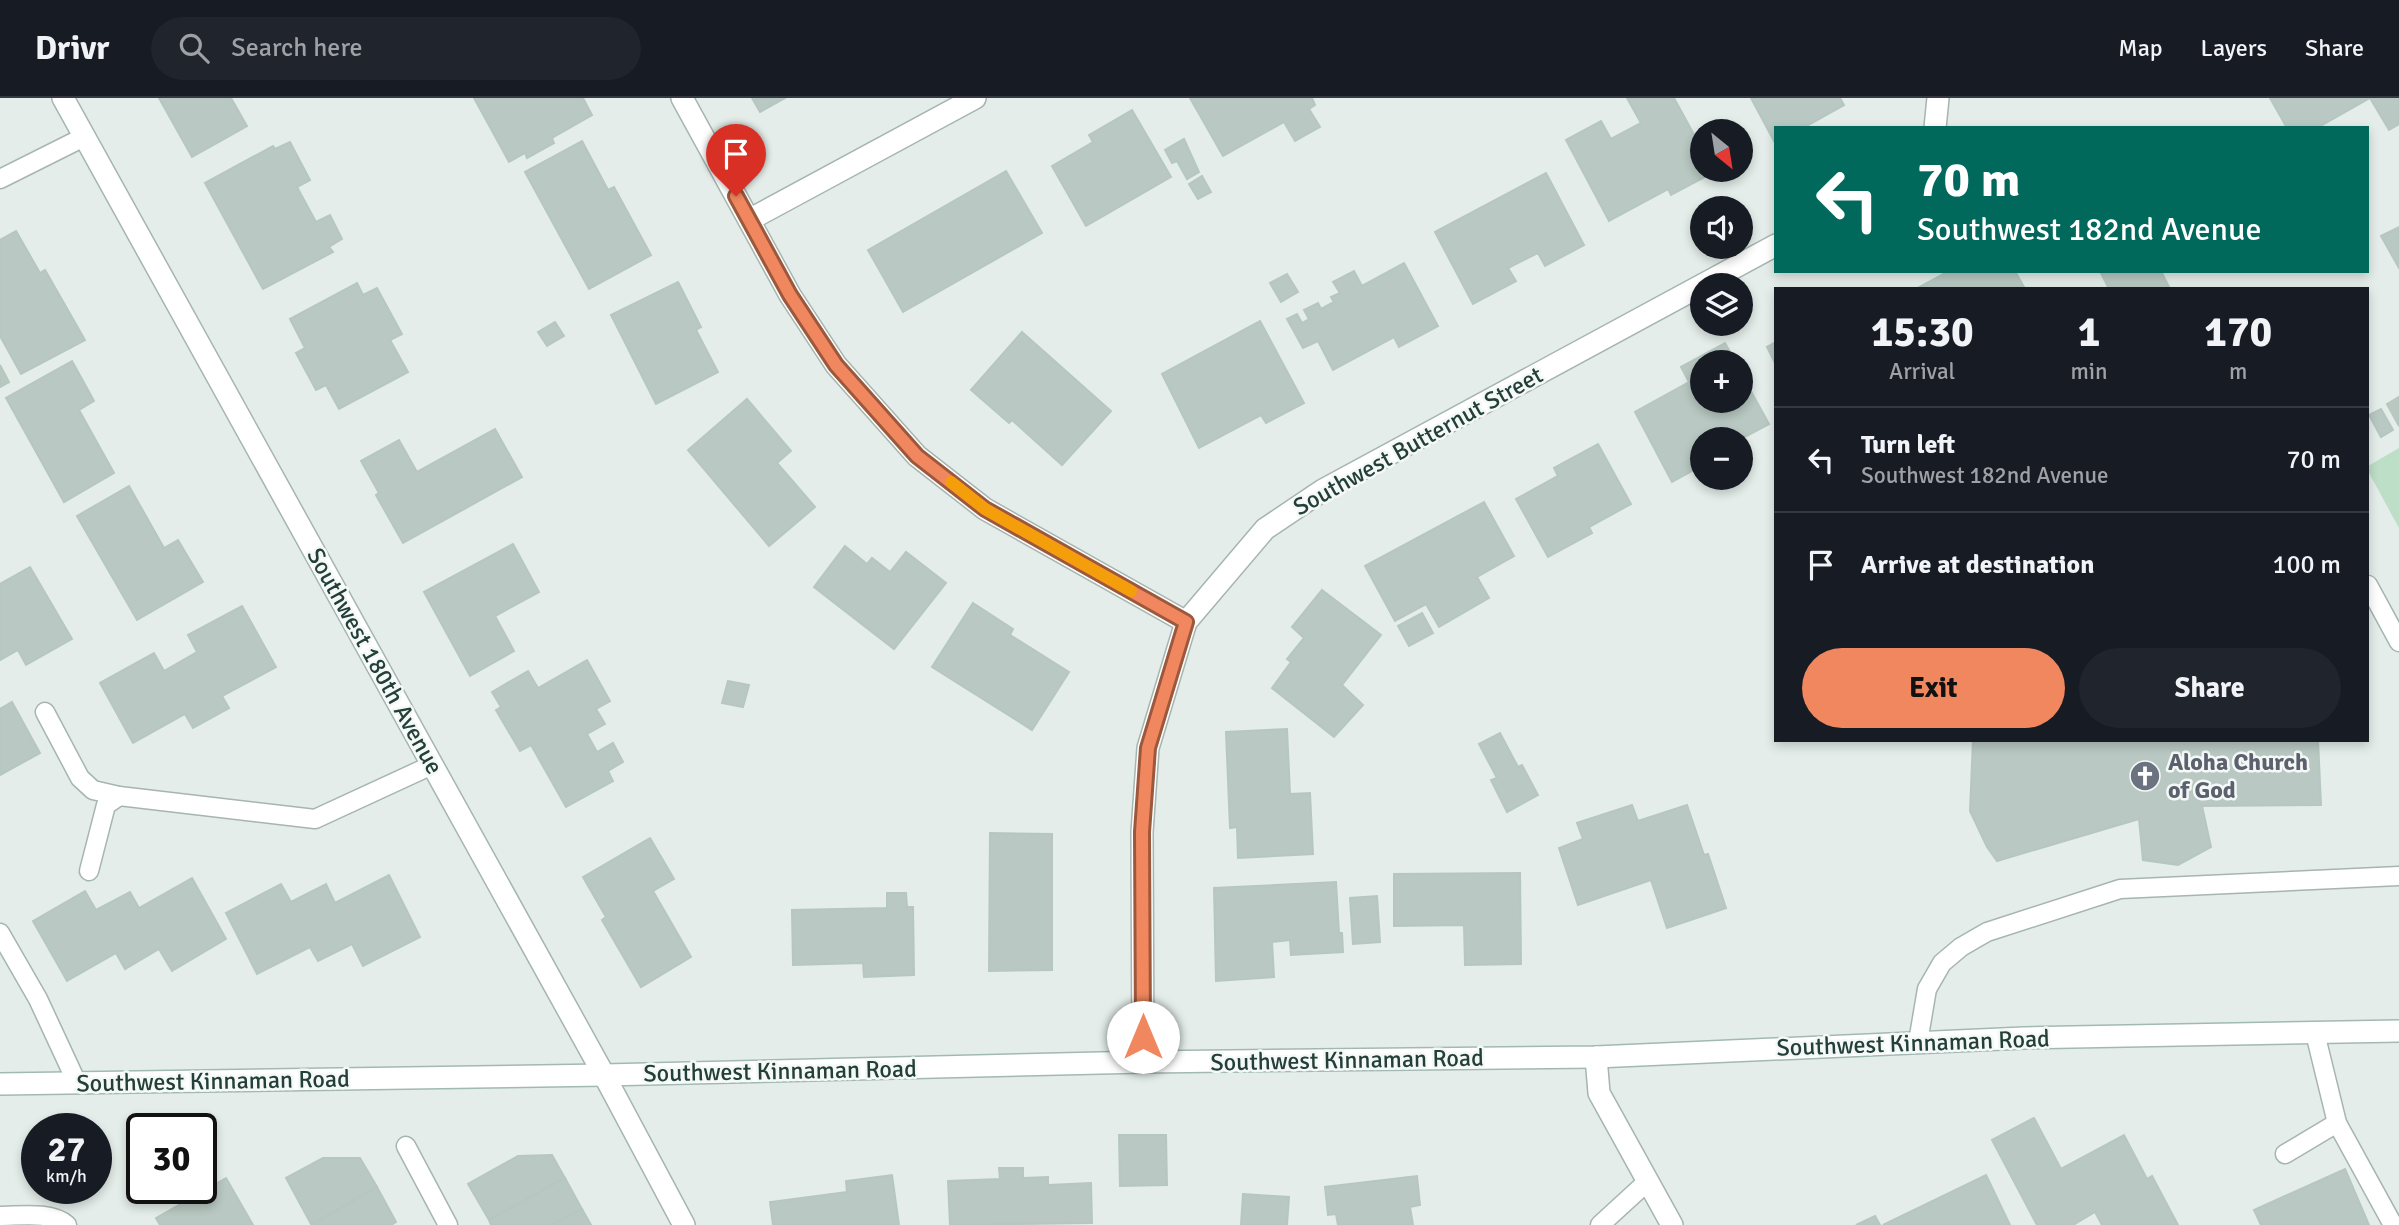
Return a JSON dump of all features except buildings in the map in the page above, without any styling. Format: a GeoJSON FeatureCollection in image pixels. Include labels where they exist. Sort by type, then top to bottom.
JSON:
{"type":"FeatureCollection","features":[{"type":"Feature","properties":{"kind":"street","name":"Southwest 180th Avenue"},"geometry":{"type":"LineString","coordinates":[[63,98],[604,1075],[684,1225]]}},
{"type":"Feature","properties":{"kind":"street"},"geometry":{"type":"LineString","coordinates":[[682,98],[790,295],[836,365],[917,456],[985,509],[1186,622]]}},
{"type":"Feature","properties":{"kind":"street"},"geometry":{"type":"LineString","coordinates":[[749,220],[975,98]]}},
{"type":"Feature","properties":{"kind":"street"},"geometry":{"type":"LineString","coordinates":[[1935,126],[1938,98]]}},
{"type":"Feature","properties":{"kind":"street","name":"Southwest Butternut Street"},"geometry":{"type":"LineString","coordinates":[[1143,1062],[1142,832],[1148,748],[1186,622],[1265,529],[1323,490],[1774,246]]}},
{"type":"Feature","properties":{"kind":"street","name":"Southwest Kinnaman Road"},"geometry":{"type":"LineString","coordinates":[[0,1084],[604,1075],[1143,1062],[1596,1057],[2024,1038],[2399,1031]]}},
{"type":"Feature","properties":{"kind":"street"},"geometry":{"type":"LineString","coordinates":[[1596,1057],[1599,1093],[1672,1225]]}},
{"type":"Feature","properties":{"kind":"lane"},"geometry":{"type":"LineString","coordinates":[[0,179],[84,137]]}},
{"type":"Feature","properties":{"kind":"lane"},"geometry":{"type":"LineString","coordinates":[[2369,586],[2399,642]]}},
{"type":"Feature","properties":{"kind":"lane"},"geometry":{"type":"LineString","coordinates":[[45,712],[80,778],[93,790],[119,796],[315,819],[432,765]]}},
{"type":"Feature","properties":{"kind":"lane"},"geometry":{"type":"LineString","coordinates":[[89,871],[106,806],[119,796]]}},
{"type":"Feature","properties":{"kind":"lane"},"geometry":{"type":"LineString","coordinates":[[1918,1042],[1927,989],[1942,963],[1961,947],[1987,932],[2120,889],[2399,876]]}},
{"type":"Feature","properties":{"kind":"lane"},"geometry":{"type":"LineString","coordinates":[[0,933],[38,999],[77,1083]]}},
{"type":"Feature","properties":{"kind":"lane"},"geometry":{"type":"LineString","coordinates":[[2315,1033],[2337,1123],[2393,1225]]}},
{"type":"Feature","properties":{"kind":"lane"},"geometry":{"type":"LineString","coordinates":[[2285,1154],[2337,1123]]}},
{"type":"Feature","properties":{"kind":"lane"},"geometry":{"type":"LineString","coordinates":[[406,1146],[448,1225]]}},
{"type":"Feature","properties":{"kind":"lane"},"geometry":{"type":"LineString","coordinates":[[1600,1225],[1648,1181]]}},
{"type":"Feature","properties":{"kind":"lane"},"geometry":{"type":"LineString","coordinates":[[0,1216],[47,1217],[60,1219],[67,1225]]}},
{"type":"Feature","properties":{"kind":"green space"},"geometry":{"type":"Polygon","coordinates":[[[2399,448],[2399,528],[2369,473],[2369,465],[2399,448]]]}},
{"type":"Feature","properties":{"kind":"slow traffic"},"geometry":{"type":"LineString","coordinates":[[951,482],[985,509],[1131,591]]}},
{"type":"Feature","properties":{"kind":"place","name":"Aloha Church of God"},"geometry":{"type":"Point","coordinates":[2145,776]}},
{"type":"Feature","properties":{"kind":"route"},"geometry":{"type":"LineString","coordinates":[[736,196],[790,295],[836,365],[917,456],[985,509],[1186,622],[1148,748],[1142,832],[1143,1037]]}}]}
